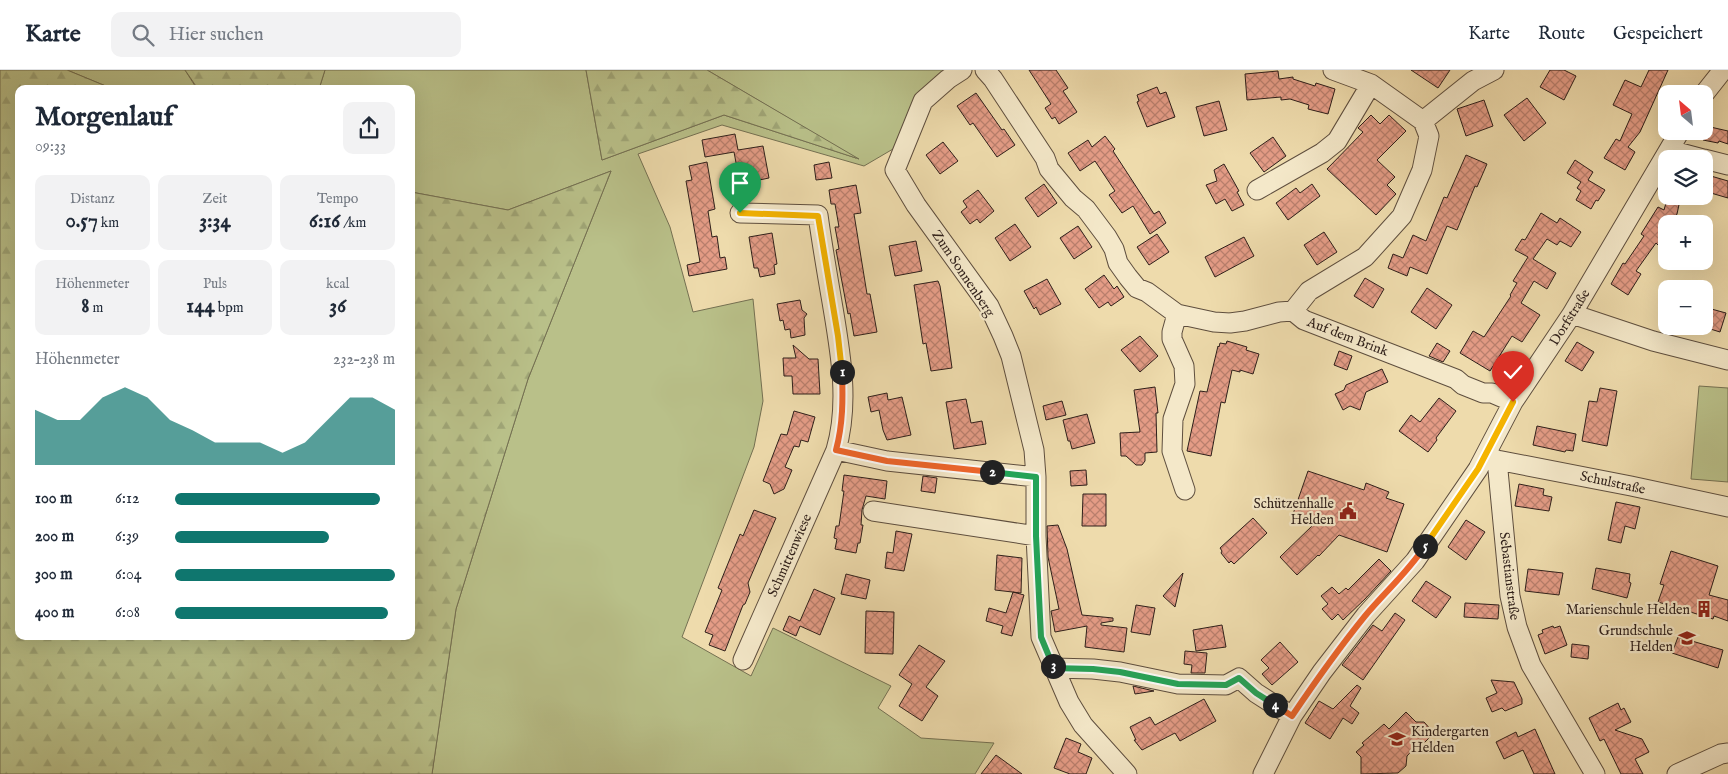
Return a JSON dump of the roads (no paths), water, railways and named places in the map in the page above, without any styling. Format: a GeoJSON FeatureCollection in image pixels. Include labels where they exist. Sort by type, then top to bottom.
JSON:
{"type":"FeatureCollection","features":[{"type":"Feature","properties":{"kind":"street","name":"Zum Sonnenberg"},"geometry":{"type":"LineString","coordinates":[[962,70],[948,79],[923,101],[895,170],[916,205],[990,306],[1003,336],[1013,365],[1034,450],[1041,637],[1053,668],[1082,725],[1127,774]]}},
{"type":"Feature","properties":{"kind":"street","name":"Auf dem Brink"},"geometry":{"type":"LineString","coordinates":[[985,70],[993,79],[1045,158],[1049,169],[1073,198],[1086,209],[1107,236],[1118,262],[1128,277],[1137,288],[1147,292],[1177,314],[1207,321],[1230,323],[1279,312],[1293,311],[1304,320],[1456,379],[1463,385],[1483,393],[1492,393],[1513,402]]}},
{"type":"Feature","properties":{"kind":"street"},"geometry":{"type":"LineString","coordinates":[[1293,311],[1309,291],[1365,257],[1402,216],[1422,170],[1429,136],[1423,121],[1371,84],[1333,70]]}},
{"type":"Feature","properties":{"kind":"street"},"geometry":{"type":"LineString","coordinates":[[1423,121],[1473,81],[1494,70]]}},
{"type":"Feature","properties":{"kind":"street"},"geometry":{"type":"LineString","coordinates":[[1711,85],[1723,70]]}},
{"type":"Feature","properties":{"kind":"street"},"geometry":{"type":"LineString","coordinates":[[1256,190],[1322,154],[1337,141],[1371,84]]}},
{"type":"Feature","properties":{"kind":"street","name":"Dorfstraße"},"geometry":{"type":"LineString","coordinates":[[1669,150],[1675,140]]}},
{"type":"Feature","properties":{"kind":"street"},"geometry":{"type":"LineString","coordinates":[[1713,161],[1728,165]]}},
{"type":"Feature","properties":{"kind":"street","name":"Dorfstraße"},"geometry":{"type":"LineString","coordinates":[[1263,774],[1292,716],[1322,672],[1366,615],[1415,561],[1492,458],[1513,402],[1572,314],[1658,169]]}},
{"type":"Feature","properties":{"kind":"street","name":"Schmittenwiese"},"geometry":{"type":"LineString","coordinates":[[740,213],[818,216],[838,336],[843,405],[841,431],[836,450],[743,660]]}},
{"type":"Feature","properties":{"kind":"street"},"geometry":{"type":"LineString","coordinates":[[1177,314],[1172,339],[1184,366],[1185,384],[1173,419],[1172,451],[1185,490]]}},
{"type":"Feature","properties":{"kind":"street"},"geometry":{"type":"LineString","coordinates":[[1572,314],[1653,341],[1728,360]]}},
{"type":"Feature","properties":{"kind":"street"},"geometry":{"type":"LineString","coordinates":[[836,450],[887,461],[1036,477]]}},
{"type":"Feature","properties":{"kind":"street","name":"Schulstraße"},"geometry":{"type":"LineString","coordinates":[[1492,458],[1728,507]]}},
{"type":"Feature","properties":{"kind":"street","name":"Sebastianstraße"},"geometry":{"type":"LineString","coordinates":[[1492,458],[1510,596],[1517,627],[1531,664],[1595,774]]}},
{"type":"Feature","properties":{"kind":"street"},"geometry":{"type":"LineString","coordinates":[[873,511],[1036,536]]}},
{"type":"Feature","properties":{"kind":"street"},"geometry":{"type":"LineString","coordinates":[[1053,668],[1111,671],[1145,676],[1178,684],[1226,685],[1239,678],[1256,693],[1292,716]]}},
{"type":"Feature","properties":{"kind":"street"},"geometry":{"type":"LineString","coordinates":[[1676,774],[1728,753]]}},
{"type":"Feature","properties":{"kind":"place","name":"Schützenhalle Helden"},"geometry":{"type":"Point","coordinates":[1348,511]}},
{"type":"Feature","properties":{"kind":"place","name":"Marienschule Helden"},"geometry":{"type":"Point","coordinates":[1704,609]}},
{"type":"Feature","properties":{"kind":"place","name":"Grundschule Helden"},"geometry":{"type":"Point","coordinates":[1687,638]}},
{"type":"Feature","properties":{"kind":"place","name":"Kindergarten Helden"},"geometry":{"type":"Point","coordinates":[1397,739]}}]}
